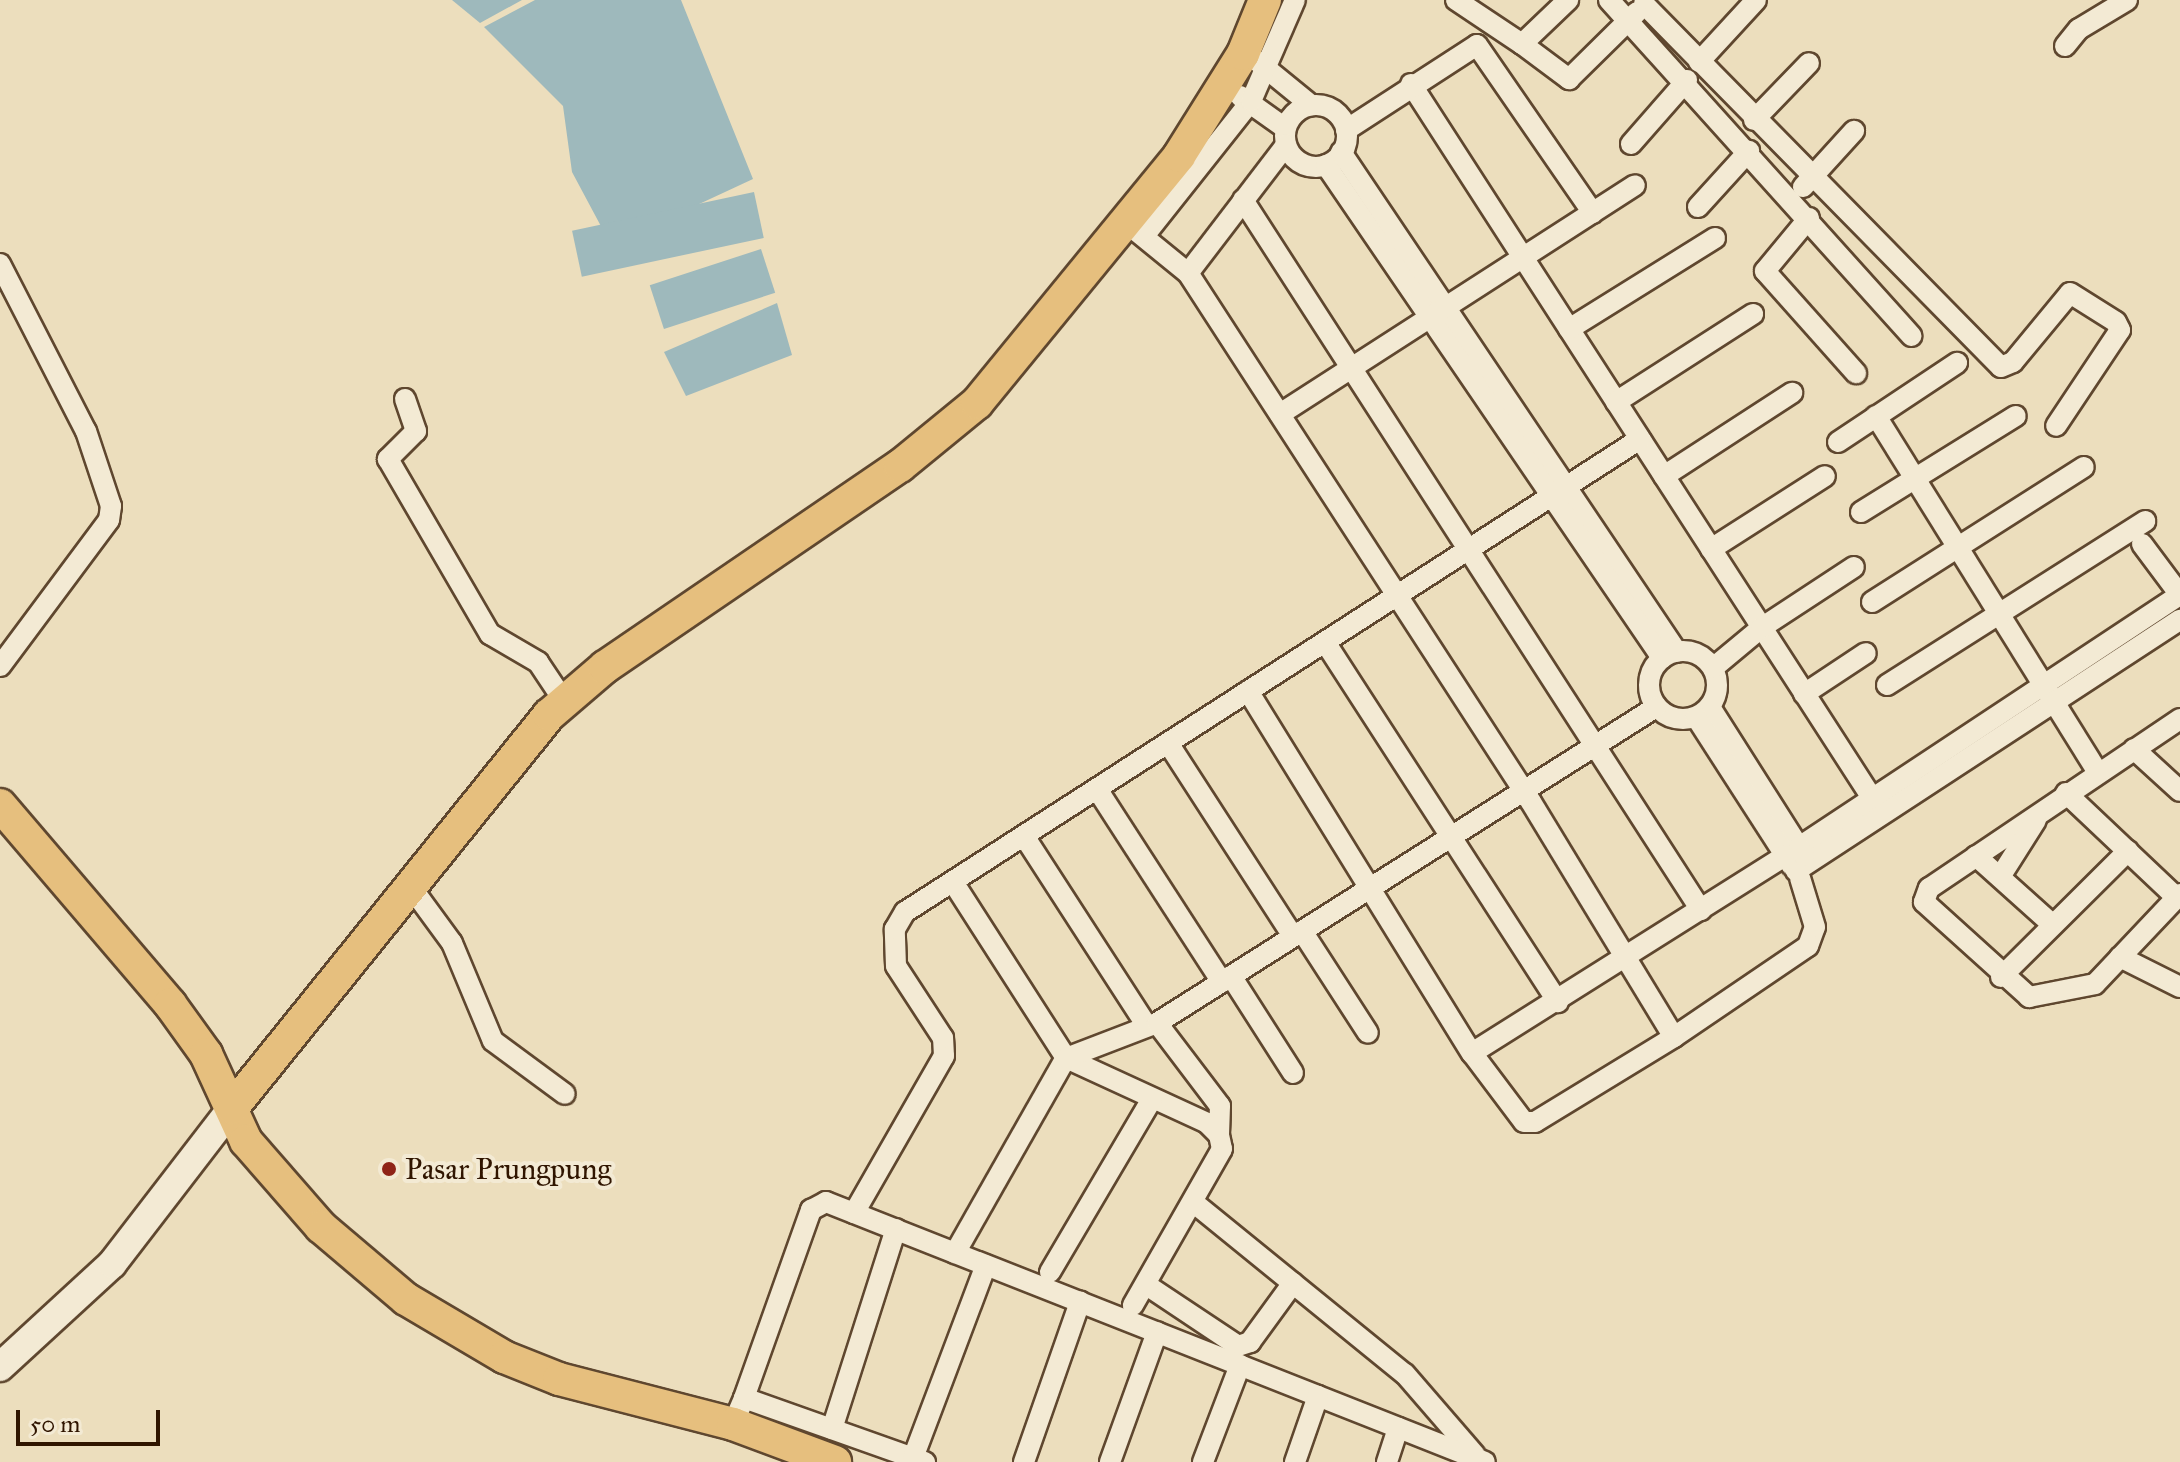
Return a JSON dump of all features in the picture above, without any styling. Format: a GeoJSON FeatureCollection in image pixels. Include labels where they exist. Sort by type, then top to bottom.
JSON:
{"type":"FeatureCollection","features":[{"type":"Feature","properties":{"kind":"main road"},"geometry":{"type":"LineString","coordinates":[[0,1367],[88,1291],[411,887],[500,768],[564,701],[952,427],[1134,230],[1179,156],[1237,94],[1256,61],[1265,0]]}},
{"type":"Feature","properties":{"kind":"main road"},"geometry":{"type":"LineString","coordinates":[[0,805],[170,1004],[206,1054],[246,1141],[321,1227],[418,1307],[504,1357],[559,1379],[739,1411],[778,1451],[835,1462]]}},
{"type":"Feature","properties":{"kind":"street"},"geometry":{"type":"LineString","coordinates":[[1295,0],[1256,61],[1311,105],[1334,110],[1346,130]]}},
{"type":"Feature","properties":{"kind":"street"},"geometry":{"type":"LineString","coordinates":[[1456,0],[1569,79],[1646,2],[1811,179],[2001,367],[2013,362],[2070,293],[2116,322],[2120,330],[2056,426]]}},
{"type":"Feature","properties":{"kind":"street"},"geometry":{"type":"LineString","coordinates":[[1522,44],[1568,0]]}},
{"type":"Feature","properties":{"kind":"street"},"geometry":{"type":"LineString","coordinates":[[1609,0],[1687,80],[1912,336]]}},
{"type":"Feature","properties":{"kind":"street"},"geometry":{"type":"LineString","coordinates":[[1699,62],[1756,0]]}},
{"type":"Feature","properties":{"kind":"street"},"geometry":{"type":"LineString","coordinates":[[2065,46],[2079,29],[2127,0]]}},
{"type":"Feature","properties":{"kind":"street"},"geometry":{"type":"LineString","coordinates":[[1334,158],[1346,130],[1411,84],[1477,45],[1593,213]]}},
{"type":"Feature","properties":{"kind":"street"},"geometry":{"type":"LineString","coordinates":[[1754,120],[1809,63]]}},
{"type":"Feature","properties":{"kind":"street"},"geometry":{"type":"LineString","coordinates":[[1631,144],[1687,80]]}},
{"type":"Feature","properties":{"kind":"street"},"geometry":{"type":"LineString","coordinates":[[1411,84],[1872,798]]}},
{"type":"Feature","properties":{"kind":"street"},"geometry":{"type":"LineString","coordinates":[[1237,94],[1286,137],[1302,163],[1334,158]]}},
{"type":"Feature","properties":{"kind":"street"},"geometry":{"type":"LineString","coordinates":[[1188,273],[1286,137],[1294,113],[1311,105]]}},
{"type":"Feature","properties":{"kind":"street"},"geometry":{"type":"LineString","coordinates":[[1792,198],[1854,131]]}},
{"type":"Feature","properties":{"kind":"street"},"geometry":{"type":"LineString","coordinates":[[1698,207],[1749,151]]}},
{"type":"Feature","properties":{"kind":"street"},"geometry":{"type":"LineString","coordinates":[[1334,158],[1441,310],[1669,655]]}},
{"type":"Feature","properties":{"kind":"street"},"geometry":{"type":"LineString","coordinates":[[1280,414],[1635,185]]}},
{"type":"Feature","properties":{"kind":"street"},"geometry":{"type":"LineString","coordinates":[[1243,200],[1701,910]]}},
{"type":"Feature","properties":{"kind":"street"},"geometry":{"type":"LineString","coordinates":[[1809,218],[1765,271],[1856,373]]}},
{"type":"Feature","properties":{"kind":"street"},"geometry":{"type":"LineString","coordinates":[[1134,230],[1188,273],[1522,788],[1674,1037]]}},
{"type":"Feature","properties":{"kind":"street"},"geometry":{"type":"LineString","coordinates":[[1569,329],[1715,238]]}},
{"type":"Feature","properties":{"kind":"street"},"geometry":{"type":"LineString","coordinates":[[0,264],[86,431],[111,506],[109,520],[0,666]]}},
{"type":"Feature","properties":{"kind":"street"},"geometry":{"type":"LineString","coordinates":[[1616,402],[1753,314]]}},
{"type":"Feature","properties":{"kind":"street"},"geometry":{"type":"LineString","coordinates":[[1838,442],[1957,363]]}},
{"type":"Feature","properties":{"kind":"street"},"geometry":{"type":"LineString","coordinates":[[1664,476],[1792,393]]}},
{"type":"Feature","properties":{"kind":"street"},"geometry":{"type":"LineString","coordinates":[[405,399],[416,431],[388,459],[490,634],[538,662],[564,701]]}},
{"type":"Feature","properties":{"kind":"street"},"geometry":{"type":"LineString","coordinates":[[1876,416],[2098,772]]}},
{"type":"Feature","properties":{"kind":"street"},"geometry":{"type":"LineString","coordinates":[[1861,512],[2016,416]]}},
{"type":"Feature","properties":{"kind":"street"},"geometry":{"type":"LineString","coordinates":[[854,1213],[944,1056],[943,1038],[900,977],[895,929],[905,912],[1640,439]]}},
{"type":"Feature","properties":{"kind":"street"},"geometry":{"type":"LineString","coordinates":[[1872,602],[2084,467]]}},
{"type":"Feature","properties":{"kind":"street"},"geometry":{"type":"LineString","coordinates":[[1711,549],[1825,476]]}},
{"type":"Feature","properties":{"kind":"street"},"geometry":{"type":"LineString","coordinates":[[1887,685],[2145,521]]}},
{"type":"Feature","properties":{"kind":"street"},"geometry":{"type":"LineString","coordinates":[[1472,1053],[1701,910],[1797,863],[2049,693],[2180,595],[2142,544]]}},
{"type":"Feature","properties":{"kind":"street"},"geometry":{"type":"LineString","coordinates":[[1713,668],[1761,628],[1854,567]]}},
{"type":"Feature","properties":{"kind":"street"},"geometry":{"type":"LineString","coordinates":[[1797,863],[1872,798],[2180,620]]}},
{"type":"Feature","properties":{"kind":"street"},"geometry":{"type":"LineString","coordinates":[[1325,642],[1558,1002]]}},
{"type":"Feature","properties":{"kind":"street"},"geometry":{"type":"LineString","coordinates":[[1804,694],[1866,653]]}},
{"type":"Feature","properties":{"kind":"street"},"geometry":{"type":"LineString","coordinates":[[1669,655],[1704,657],[1713,668],[1717,681],[1703,712],[1682,720],[1656,707],[1649,681],[1669,655]]}},
{"type":"Feature","properties":{"kind":"street"},"geometry":{"type":"LineString","coordinates":[[1248,691],[1373,885],[1472,1053],[1516,1117],[1535,1122],[1674,1037],[1808,946],[1815,927],[1797,863],[1703,712]]}},
{"type":"Feature","properties":{"kind":"street"},"geometry":{"type":"LineString","coordinates":[[955,1253],[1066,1058],[1152,1025],[1593,743],[1656,707]]}},
{"type":"Feature","properties":{"kind":"street"},"geometry":{"type":"LineString","coordinates":[[2066,793],[2178,896],[2084,990],[2029,997],[2001,977],[1924,902],[1929,888],[2066,793],[2180,719]]}},
{"type":"Feature","properties":{"kind":"street"},"geometry":{"type":"LineString","coordinates":[[1168,743],[1368,1033]]}},
{"type":"Feature","properties":{"kind":"street"},"geometry":{"type":"LineString","coordinates":[[2134,749],[2180,791]]}},
{"type":"Feature","properties":{"kind":"street"},"geometry":{"type":"LineString","coordinates":[[1097,789],[1293,1073]]}},
{"type":"Feature","properties":{"kind":"street"},"geometry":{"type":"LineString","coordinates":[[2000,877],[2042,810]]}},
{"type":"Feature","properties":{"kind":"street"},"geometry":{"type":"LineString","coordinates":[[1024,836],[1152,1025],[1215,1097],[1222,1149],[1148,1286],[1133,1305]]}},
{"type":"Feature","properties":{"kind":"street"},"geometry":{"type":"LineString","coordinates":[[2001,977],[2128,851]]}},
{"type":"Feature","properties":{"kind":"street"},"geometry":{"type":"LineString","coordinates":[[1976,856],[2053,925]]}},
{"type":"Feature","properties":{"kind":"street"},"geometry":{"type":"LineString","coordinates":[[953,882],[1066,1058],[1219,1135]]}},
{"type":"Feature","properties":{"kind":"street"},"geometry":{"type":"LineString","coordinates":[[411,887],[452,943],[493,1041],[565,1094]]}},
{"type":"Feature","properties":{"kind":"street"},"geometry":{"type":"LineString","coordinates":[[2120,957],[2180,987]]}},
{"type":"Feature","properties":{"kind":"street"},"geometry":{"type":"LineString","coordinates":[[1050,1272],[1152,1099]]}},
{"type":"Feature","properties":{"kind":"street"},"geometry":{"type":"LineString","coordinates":[[986,1265],[919,1460],[832,1429],[739,1411],[811,1210],[826,1202],[1157,1332],[1481,1461]]}},
{"type":"Feature","properties":{"kind":"street"},"geometry":{"type":"LineString","coordinates":[[1193,1202],[1405,1374],[1481,1461]]}},
{"type":"Feature","properties":{"kind":"street"},"geometry":{"type":"LineString","coordinates":[[832,1429],[896,1229]]}},
{"type":"Feature","properties":{"kind":"street"},"geometry":{"type":"LineString","coordinates":[[1148,1286],[1238,1346],[1250,1342],[1293,1283]]}},
{"type":"Feature","properties":{"kind":"street"},"geometry":{"type":"LineString","coordinates":[[1024,1462],[1080,1302]]}},
{"type":"Feature","properties":{"kind":"street"},"geometry":{"type":"LineString","coordinates":[[1110,1462],[1157,1332]]}},
{"type":"Feature","properties":{"kind":"street"},"geometry":{"type":"LineString","coordinates":[[1203,1462],[1240,1365]]}},
{"type":"Feature","properties":{"kind":"street"},"geometry":{"type":"LineString","coordinates":[[1295,1462],[1318,1396]]}},
{"type":"Feature","properties":{"kind":"street"},"geometry":{"type":"LineString","coordinates":[[1387,1462],[1398,1428]]}},
{"type":"Feature","properties":{"kind":"water"},"geometry":{"type":"Polygon","coordinates":[[[452,0],[522,0],[480,23],[452,0]]]}},
{"type":"Feature","properties":{"kind":"water"},"geometry":{"type":"Polygon","coordinates":[[[535,0],[681,0],[753,179],[611,245],[572,172],[563,106],[484,27],[535,0]]]}},
{"type":"Feature","properties":{"kind":"water"},"geometry":{"type":"Polygon","coordinates":[[[754,192],[764,238],[582,277],[572,231],[754,192]]]}},
{"type":"Feature","properties":{"kind":"water"},"geometry":{"type":"Polygon","coordinates":[[[761,249],[775,293],[664,329],[650,285],[761,249]]]}},
{"type":"Feature","properties":{"kind":"water"},"geometry":{"type":"Polygon","coordinates":[[[777,303],[792,355],[686,396],[664,352],[777,303]]]}},
{"type":"Feature","properties":{"kind":"place","name":"Pasar Prungpung"},"geometry":{"type":"Point","coordinates":[389,1169]}}]}
